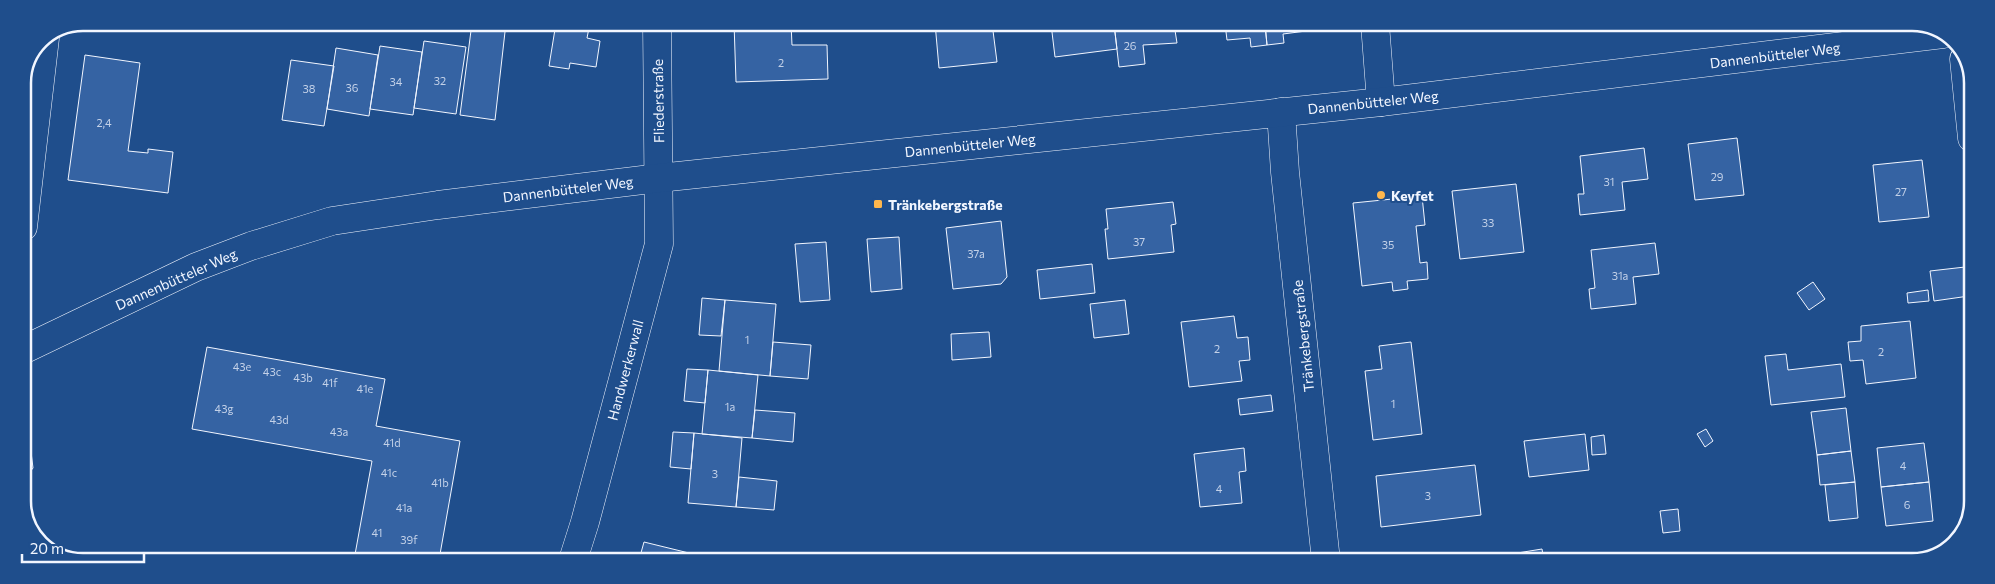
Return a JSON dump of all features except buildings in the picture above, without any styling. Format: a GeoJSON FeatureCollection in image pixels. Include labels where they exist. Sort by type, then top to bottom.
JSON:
{"type":"FeatureCollection","features":[{"type":"Feature","properties":{"kind":"street","name":"Fliederstraße"},"geometry":{"type":"LineString","coordinates":[[657,31],[659,178]]}},
{"type":"Feature","properties":{"kind":"street"},"geometry":{"type":"LineString","coordinates":[[1376,31],[1381,102]]}},
{"type":"Feature","properties":{"kind":"street","name":"Dannenbütteler Weg"},"geometry":{"type":"LineString","coordinates":[[31,346],[196,267],[251,246],[332,221],[438,205],[659,178],[1381,102],[1932,35]]}},
{"type":"Feature","properties":{"kind":"street"},"geometry":{"type":"LineString","coordinates":[[31,153],[43,51]]}},
{"type":"Feature","properties":{"kind":"street","name":"Tränkebergstraße"},"geometry":{"type":"LineString","coordinates":[[1281,112],[1285,172],[1325,553]]}},
{"type":"Feature","properties":{"kind":"street","name":"Handwerkerwall"},"geometry":{"type":"LineString","coordinates":[[575,553],[659,244],[659,178]]}},
{"type":"Feature","properties":{"kind":"place","name":"Keyfet"},"geometry":{"type":"Point","coordinates":[1381,195]}},
{"type":"Feature","properties":{"kind":"place","name":"Tränkebergstraße"},"geometry":{"type":"Point","coordinates":[878,204]}}]}
